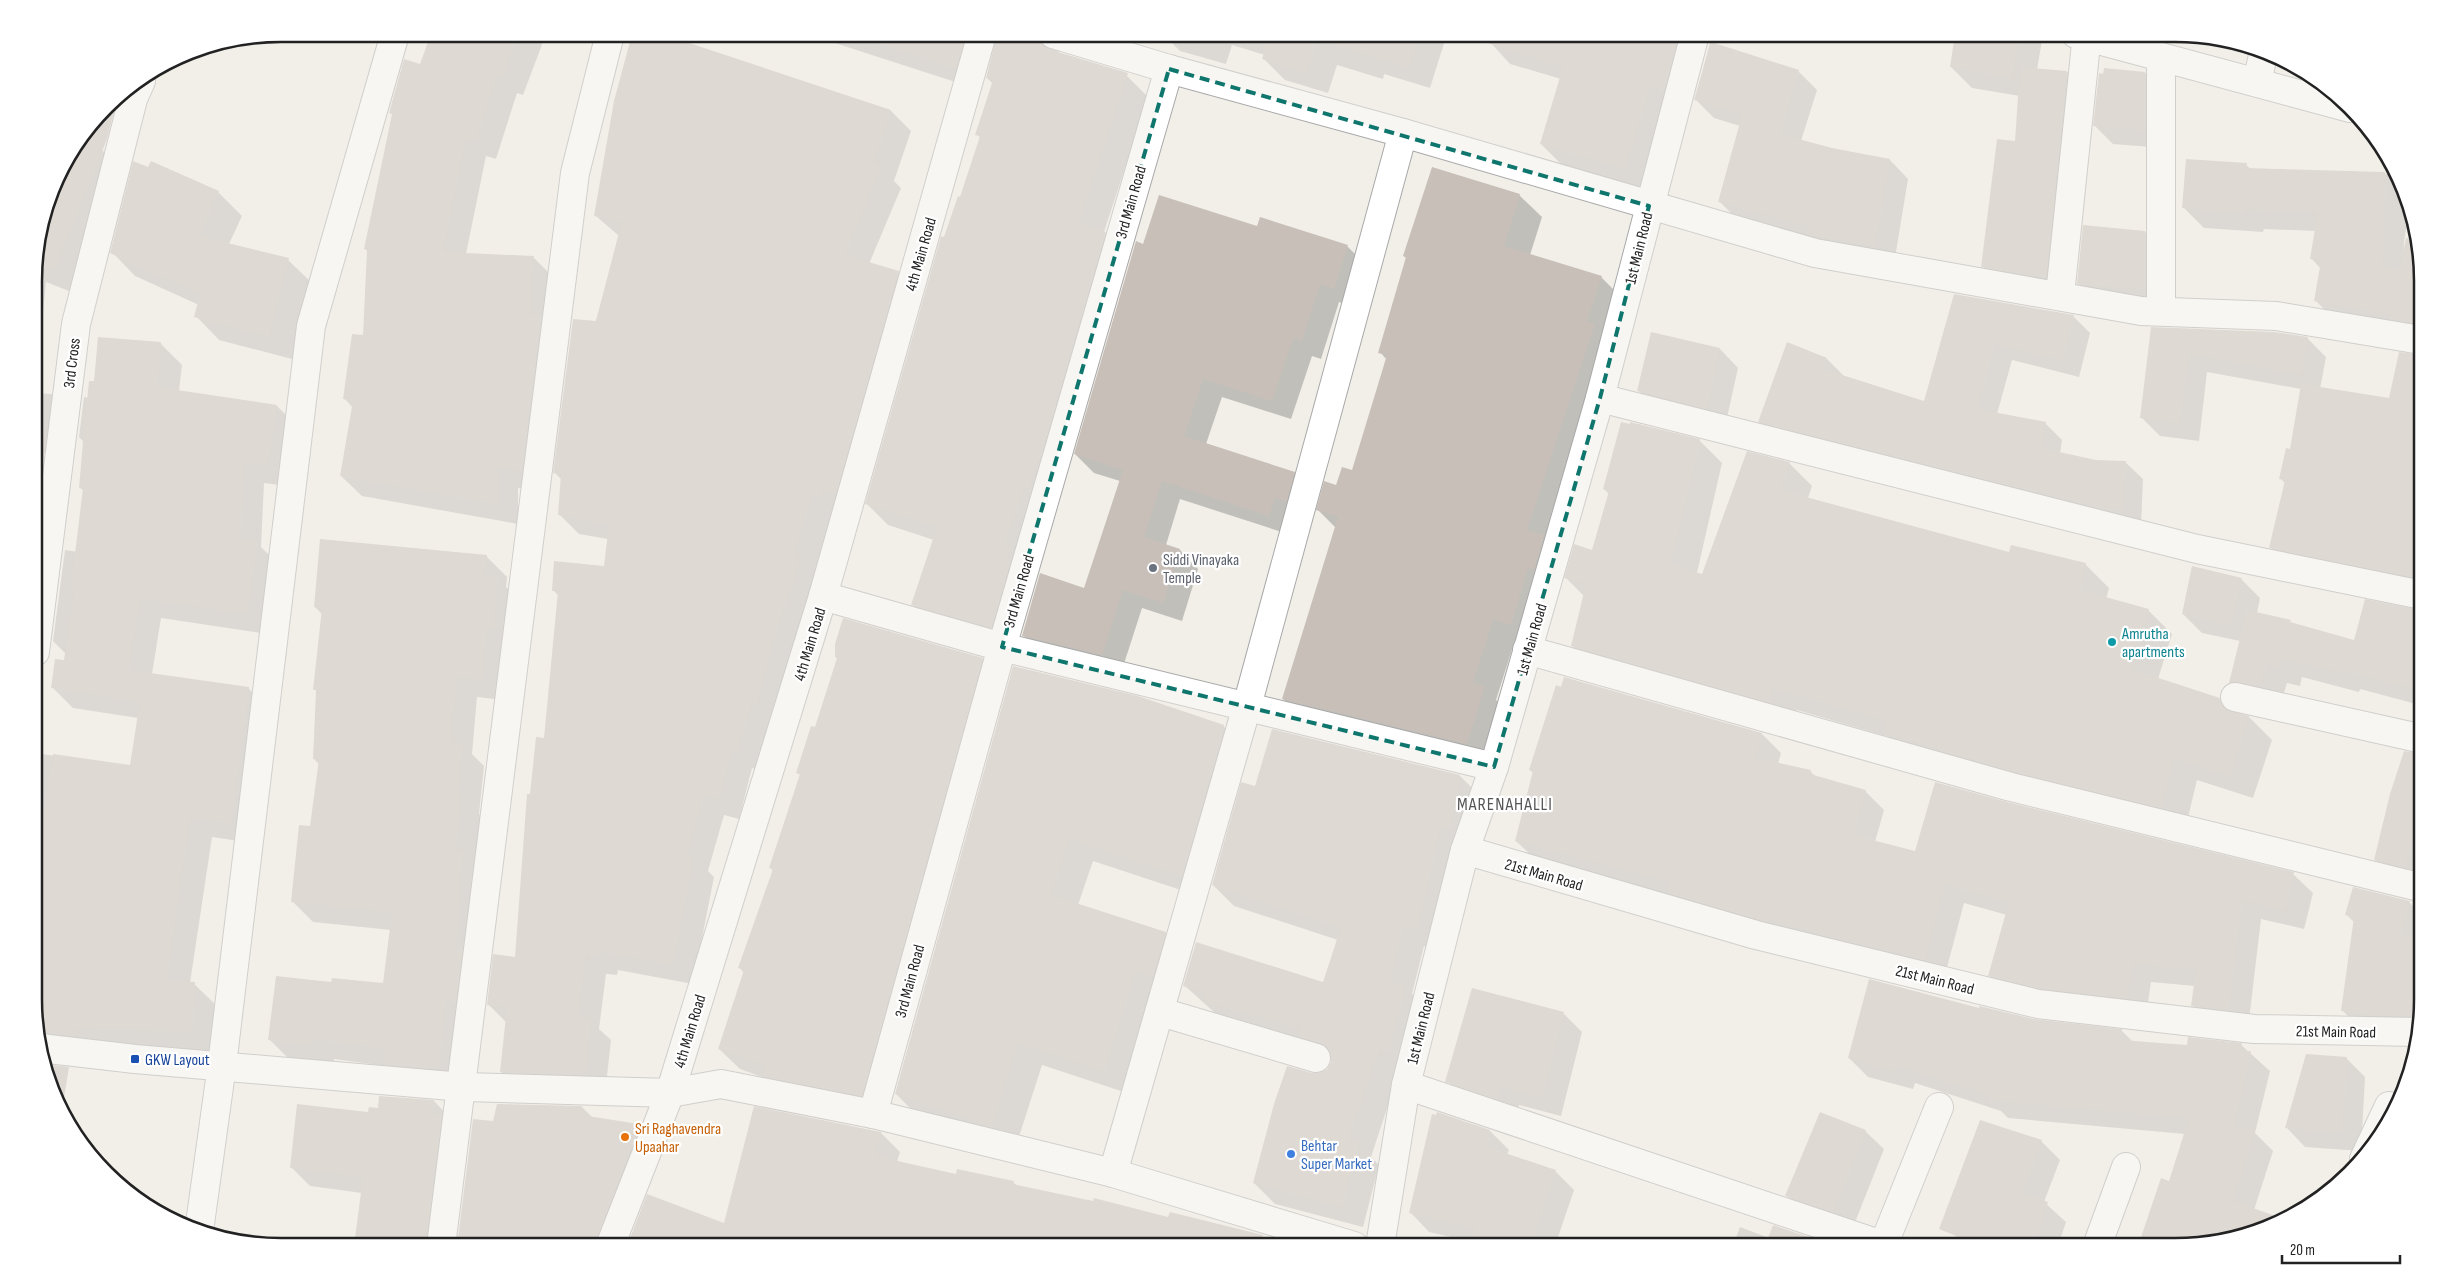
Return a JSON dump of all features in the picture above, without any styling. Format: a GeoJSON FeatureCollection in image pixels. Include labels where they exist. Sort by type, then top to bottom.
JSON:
{"type":"FeatureCollection","features":[{"type":"Feature","properties":{"kind":"street"},"geometry":{"type":"LineString","coordinates":[[200,1223],[222,1065],[312,326],[393,42]]}},
{"type":"Feature","properties":{"kind":"street"},"geometry":{"type":"LineString","coordinates":[[442,1238],[463,1087],[575,172],[608,42]]}},
{"type":"Feature","properties":{"kind":"street","name":"4th Main Road"},"geometry":{"type":"LineString","coordinates":[[613,1238],[670,1093],[823,596],[980,42]]}},
{"type":"Feature","properties":{"kind":"street"},"geometry":{"type":"LineString","coordinates":[[1080,42],[1169,69],[1403,133],[1815,253],[2060,295],[2141,311],[2276,316],[2414,339]]}},
{"type":"Feature","properties":{"kind":"street","name":"1st Main Road"},"geometry":{"type":"LineString","coordinates":[[1381,1238],[1406,1084],[1465,850],[1494,767],[1600,398],[1693,42]]}},
{"type":"Feature","properties":{"kind":"street"},"geometry":{"type":"LineString","coordinates":[[2060,295],[2083,42]]}},
{"type":"Feature","properties":{"kind":"street"},"geometry":{"type":"LineString","coordinates":[[2108,42],[2335,104]]}},
{"type":"Feature","properties":{"kind":"street"},"geometry":{"type":"LineString","coordinates":[[2161,57],[2161,311]]}},
{"type":"Feature","properties":{"kind":"street"},"geometry":{"type":"LineString","coordinates":[[2257,82],[2262,59]]}},
{"type":"Feature","properties":{"kind":"street","name":"3rd Main Road"},"geometry":{"type":"LineString","coordinates":[[873,1114],[1002,647],[1169,69]]}},
{"type":"Feature","properties":{"kind":"street","name":"3rd Cross"},"geometry":{"type":"LineString","coordinates":[[42,596],[76,324],[136,92]]}},
{"type":"Feature","properties":{"kind":"street"},"geometry":{"type":"LineString","coordinates":[[1113,1173],[1161,1012],[1403,133]]}},
{"type":"Feature","properties":{"kind":"street"},"geometry":{"type":"LineString","coordinates":[[1600,398],[2197,549],[2414,593]]}},
{"type":"Feature","properties":{"kind":"street"},"geometry":{"type":"LineString","coordinates":[[823,596],[1002,647],[1494,767]]}},
{"type":"Feature","properties":{"kind":"street"},"geometry":{"type":"LineString","coordinates":[[1527,650],[2011,787],[2414,886]]}},
{"type":"Feature","properties":{"kind":"street"},"geometry":{"type":"LineString","coordinates":[[2235,697],[2414,737]]}},
{"type":"Feature","properties":{"kind":"street","name":"21st Main Road"},"geometry":{"type":"LineString","coordinates":[[1465,850],[1756,936],[2038,1004],[2254,1029],[2412,1032]]}},
{"type":"Feature","properties":{"kind":"street"},"geometry":{"type":"LineString","coordinates":[[1161,1012],[1316,1058]]}},
{"type":"Feature","properties":{"kind":"street"},"geometry":{"type":"LineString","coordinates":[[48,1049],[135,1059],[463,1087],[670,1093],[721,1084],[873,1114],[1113,1173],[1328,1238]]}},
{"type":"Feature","properties":{"kind":"street"},"geometry":{"type":"LineString","coordinates":[[1406,1084],[1860,1238]]}},
{"type":"Feature","properties":{"kind":"street"},"geometry":{"type":"LineString","coordinates":[[1887,1238],[1939,1108]]}},
{"type":"Feature","properties":{"kind":"street"},"geometry":{"type":"LineString","coordinates":[[2100,1238],[2126,1167]]}},
{"type":"Feature","properties":{"kind":"highlighted area"},"geometry":{"type":"Polygon","coordinates":[[[1169,69],[1649,206],[1600,398],[1494,767],[1002,647],[1169,69]]]}},
{"type":"Feature","properties":{"kind":"building"},"geometry":{"type":"Polygon","coordinates":[[[428,42],[516,42],[503,76],[497,74],[476,140],[466,137],[443,252],[534,256],[531,315],[541,316],[522,471],[498,468],[498,504],[340,476],[353,401],[343,399],[352,334],[363,335],[367,250],[364,249],[392,114],[389,113],[404,59],[420,64],[428,42]]]}},
{"type":"Feature","properties":{"kind":"building"},"geometry":{"type":"Polygon","coordinates":[[[630,42],[686,42],[891,110],[873,164],[881,167],[845,255],[899,271],[836,494],[822,490],[820,496],[812,494],[793,557],[800,559],[786,605],[784,604],[757,703],[752,702],[737,751],[732,749],[719,799],[704,795],[687,854],[694,855],[673,965],[598,951],[598,955],[586,954],[578,1018],[591,1019],[586,1075],[500,1072],[507,1007],[487,1005],[493,954],[515,957],[527,794],[530,794],[536,737],[544,738],[558,591],[552,591],[554,561],[604,566],[609,524],[558,515],[561,474],[553,473],[573,319],[596,321],[622,221],[594,216],[614,101],[630,42]]]}},
{"type":"Feature","properties":{"kind":"building"},"geometry":{"type":"Polygon","coordinates":[[[875,42],[964,42],[956,68],[875,42]]]}},
{"type":"Feature","properties":{"kind":"building"},"geometry":{"type":"Polygon","coordinates":[[[995,42],[1040,42],[1048,49],[1128,73],[1079,223],[1106,232],[1044,445],[1029,488],[1024,487],[1004,546],[1010,547],[1005,562],[1010,563],[991,628],[911,605],[937,527],[865,504],[941,236],[944,237],[958,196],[960,197],[980,136],[975,135],[993,80],[986,78],[995,42]]]}},
{"type":"Feature","properties":{"kind":"building"},"geometry":{"type":"Polygon","coordinates":[[[1267,42],[1317,42],[1307,73],[1262,59],[1267,42]]]}},
{"type":"Feature","properties":{"kind":"building"},"geometry":{"type":"Polygon","coordinates":[[[1326,42],[1417,42],[1409,68],[1326,42]]]}},
{"type":"Feature","properties":{"kind":"building"},"geometry":{"type":"Polygon","coordinates":[[[1484,42],[1677,43],[1664,90],[1650,86],[1625,169],[1540,144],[1563,67],[1484,42]]]}},
{"type":"Feature","properties":{"kind":"building"},"geometry":{"type":"Polygon","coordinates":[[[1711,42],[1799,70],[1780,134],[1832,148],[1890,159],[1875,246],[1809,235],[1807,234],[1808,226],[1718,202],[1742,115],[1694,100],[1711,42]]]}},
{"type":"Feature","properties":{"kind":"building"},"geometry":{"type":"Polygon","coordinates":[[[1954,42],[2018,42],[2012,78],[1950,67],[1954,42]]]}},
{"type":"Feature","properties":{"kind":"building"},"geometry":{"type":"Polygon","coordinates":[[[2020,67],[2067,71],[2046,278],[1981,267],[1997,139],[2015,141],[2020,67]]]}},
{"type":"Feature","properties":{"kind":"building"},"geometry":{"type":"Polygon","coordinates":[[[2104,68],[2145,72],[2145,130],[2093,126],[2099,73],[2103,74],[2104,68]]]}},
{"type":"Feature","properties":{"kind":"building"},"geometry":{"type":"Polygon","coordinates":[[[114,112],[107,139],[54,270],[43,266],[47,235],[55,205],[67,176],[83,149],[114,112]]]}},
{"type":"Feature","properties":{"kind":"building"},"geometry":{"type":"Polygon","coordinates":[[[2186,159],[2247,163],[2246,168],[2385,172],[2383,267],[2400,270],[2406,238],[2410,239],[2414,266],[2414,323],[2390,319],[2391,314],[2314,301],[2321,261],[2310,259],[2318,211],[2244,209],[2243,213],[2182,208],[2186,159]]]}},
{"type":"Feature","properties":{"kind":"building"},"geometry":{"type":"Polygon","coordinates":[[[133,161],[148,167],[151,161],[219,191],[199,236],[289,258],[269,336],[194,317],[200,294],[110,253],[133,161]]]}},
{"type":"Feature","properties":{"kind":"building"},"geometry":{"type":"Polygon","coordinates":[[[1432,167],[1520,194],[1504,246],[1602,276],[1587,321],[1595,324],[1527,530],[1544,535],[1534,570],[1528,568],[1511,625],[1493,619],[1473,683],[1485,686],[1467,744],[1282,699],[1338,517],[1316,510],[1324,481],[1336,485],[1342,467],[1352,470],[1387,355],[1378,353],[1406,257],[1403,256],[1432,167]]]}},
{"type":"Feature","properties":{"kind":"building"},"geometry":{"type":"Polygon","coordinates":[[[1159,195],[1257,226],[1260,217],[1348,245],[1334,289],[1320,284],[1302,341],[1293,338],[1272,401],[1203,379],[1184,436],[1295,472],[1287,501],[1275,498],[1269,516],[1162,481],[1144,537],[1180,549],[1163,603],[1123,590],[1102,655],[1022,636],[1040,573],[1084,588],[1123,470],[1074,454],[1136,241],[1143,244],[1159,195]]]}},
{"type":"Feature","properties":{"kind":"building"},"geometry":{"type":"Polygon","coordinates":[[[2083,225],[2145,231],[2145,289],[2077,284],[2083,225]]]}},
{"type":"Feature","properties":{"kind":"building"},"geometry":{"type":"Polygon","coordinates":[[[1954,294],[2074,315],[2062,360],[1995,344],[1977,409],[2046,422],[2041,448],[2096,460],[2126,461],[2124,510],[2104,509],[1758,422],[1787,342],[1827,358],[1823,369],[1924,401],[1954,294]]]}},
{"type":"Feature","properties":{"kind":"building"},"geometry":{"type":"Polygon","coordinates":[[[2151,327],[2274,332],[2308,337],[2301,374],[2189,354],[2180,423],[2140,418],[2151,327]]]}},
{"type":"Feature","properties":{"kind":"building"},"geometry":{"type":"Polygon","coordinates":[[[1651,332],[1720,348],[1707,409],[1637,391],[1651,332]]]}},
{"type":"Feature","properties":{"kind":"building"},"geometry":{"type":"Polygon","coordinates":[[[98,337],[161,342],[157,387],[277,405],[268,466],[244,462],[240,539],[258,542],[247,614],[140,598],[129,670],[249,687],[231,823],[191,817],[181,876],[167,981],[195,982],[192,1031],[75,1029],[74,1036],[46,1034],[42,998],[42,830],[53,754],[130,765],[140,701],[51,688],[55,659],[64,660],[75,588],[71,587],[83,488],[79,488],[84,430],[89,381],[94,381],[98,337]]]}},
{"type":"Feature","properties":{"kind":"building"},"geometry":{"type":"Polygon","coordinates":[[[2399,352],[2414,354],[2414,577],[2269,548],[2285,480],[2279,479],[2286,448],[2290,449],[2301,384],[2389,398],[2399,352]]]}},
{"type":"Feature","properties":{"kind":"building"},"geometry":{"type":"Polygon","coordinates":[[[1621,422],[1630,424],[1630,422],[1700,439],[1671,564],[1702,574],[1747,451],[1790,462],[1780,490],[2009,552],[2011,545],[2086,563],[2080,590],[2149,609],[2131,669],[2220,698],[2225,709],[2249,716],[2230,776],[2174,757],[2162,808],[2015,772],[1883,733],[1887,721],[1774,688],[1770,703],[1571,646],[1586,584],[1564,578],[1574,544],[1592,550],[1609,491],[1603,489],[1621,422]]]}},
{"type":"Feature","properties":{"kind":"building"},"geometry":{"type":"Polygon","coordinates":[[[320,539],[487,555],[484,576],[497,576],[494,629],[487,628],[482,679],[457,677],[450,742],[463,744],[458,795],[461,796],[456,850],[463,850],[456,950],[462,950],[456,1001],[446,1000],[438,1069],[383,1064],[385,1048],[313,1039],[312,1045],[268,1040],[276,976],[331,982],[332,978],[383,983],[392,912],[291,902],[299,825],[310,826],[319,759],[313,759],[316,690],[313,690],[322,608],[314,607],[320,539]]]}},
{"type":"Feature","properties":{"kind":"building"},"geometry":{"type":"Polygon","coordinates":[[[2192,566],[2242,578],[2231,625],[2182,614],[2192,566]]]}},
{"type":"Feature","properties":{"kind":"building"},"geometry":{"type":"Polygon","coordinates":[[[2365,599],[2414,608],[2414,689],[2340,669],[2339,672],[2282,658],[2280,667],[2267,664],[2259,686],[2238,682],[2229,683],[2247,610],[2291,620],[2290,622],[2354,640],[2365,599]]]}},
{"type":"Feature","properties":{"kind":"building"},"geometry":{"type":"Polygon","coordinates":[[[843,618],[983,658],[862,1096],[762,1076],[765,1065],[718,1049],[744,970],[738,968],[773,869],[769,868],[800,774],[796,773],[811,726],[815,727],[837,658],[835,657],[835,644],[843,618]]]}},
{"type":"Feature","properties":{"kind":"building"},"geometry":{"type":"Polygon","coordinates":[[[1013,666],[1138,696],[1224,725],[1182,876],[1069,839],[1051,895],[1166,932],[1153,976],[1136,971],[1104,1071],[1018,1043],[992,1126],[895,1094],[1013,666]]]}},
{"type":"Feature","properties":{"kind":"building"},"geometry":{"type":"Polygon","coordinates":[[[1564,677],[1762,733],[1756,758],[1811,770],[1810,774],[1866,790],[1853,835],[1915,851],[1935,782],[2007,802],[2294,872],[2285,910],[2242,900],[2229,1010],[2191,1006],[2196,970],[2132,963],[2127,999],[2041,989],[1988,976],[2009,902],[1945,884],[1925,960],[1822,935],[1770,919],[1769,922],[1760,920],[1667,893],[1671,882],[1515,841],[1533,771],[1529,770],[1556,685],[1561,687],[1564,677]]]}},
{"type":"Feature","properties":{"kind":"building"},"geometry":{"type":"Polygon","coordinates":[[[1272,729],[1460,775],[1450,830],[1440,828],[1418,928],[1403,925],[1390,981],[1406,986],[1389,1051],[1379,1049],[1348,1140],[1359,1143],[1342,1207],[1253,1183],[1274,1104],[1287,1066],[1312,1073],[1320,1073],[1327,1069],[1331,1062],[1331,1054],[1328,1048],[1320,1043],[1298,1036],[1301,1028],[1204,1002],[1206,993],[1183,986],[1196,942],[1323,982],[1341,927],[1212,885],[1241,782],[1255,786],[1272,729]]]}},
{"type":"Feature","properties":{"kind":"building"},"geometry":{"type":"Polygon","coordinates":[[[2404,751],[2414,753],[2414,830],[2405,867],[2374,860],[2390,794],[2404,751]]]}},
{"type":"Feature","properties":{"kind":"building"},"geometry":{"type":"Polygon","coordinates":[[[2353,887],[2410,901],[2400,936],[2414,938],[2414,1017],[2378,1016],[2341,1011],[2354,917],[2345,915],[2353,887]]]}},
{"type":"Feature","properties":{"kind":"building"},"geometry":{"type":"Polygon","coordinates":[[[1869,979],[1979,1008],[1979,1006],[2034,1019],[2122,1029],[2121,1040],[2187,1045],[2188,1037],[2242,1043],[2241,1051],[2251,1051],[2234,1126],[2255,1131],[2233,1201],[2275,1216],[2252,1225],[2222,1233],[2176,1238],[2141,1238],[2161,1178],[2169,1181],[2189,1118],[1988,1100],[1990,1095],[1896,1065],[1895,1071],[1848,1058],[1869,979]]]}},
{"type":"Feature","properties":{"kind":"building"},"geometry":{"type":"Polygon","coordinates":[[[1472,988],[1564,1012],[1542,1098],[1500,1087],[1497,1099],[1445,1082],[1472,988]]]}},
{"type":"Feature","properties":{"kind":"building"},"geometry":{"type":"Polygon","coordinates":[[[2306,1054],[2347,1057],[2342,1132],[2285,1128],[2306,1054]]]}},
{"type":"Feature","properties":{"kind":"building"},"geometry":{"type":"Polygon","coordinates":[[[52,1065],[69,1067],[64,1097],[52,1065]]]}},
{"type":"Feature","properties":{"kind":"building"},"geometry":{"type":"Polygon","coordinates":[[[379,1096],[434,1100],[433,1114],[442,1115],[427,1238],[355,1238],[363,1177],[290,1168],[297,1104],[368,1112],[369,1107],[378,1108],[379,1096]]]}},
{"type":"Feature","properties":{"kind":"building"},"geometry":{"type":"Polygon","coordinates":[[[497,1104],[582,1106],[581,1115],[639,1124],[598,1238],[458,1238],[473,1119],[493,1121],[497,1104]]]}},
{"type":"Feature","properties":{"kind":"building"},"geometry":{"type":"Polygon","coordinates":[[[754,1106],[881,1132],[875,1156],[956,1174],[957,1169],[1014,1181],[1013,1184],[1093,1201],[1094,1198],[1168,1217],[1170,1212],[1263,1235],[1262,1238],[630,1238],[647,1194],[724,1223],[754,1106]]]}},
{"type":"Feature","properties":{"kind":"building"},"geometry":{"type":"Polygon","coordinates":[[[1437,1112],[1490,1130],[1487,1147],[1556,1170],[1533,1238],[1473,1238],[1477,1228],[1409,1213],[1432,1114],[1436,1115],[1437,1112]]]}},
{"type":"Feature","properties":{"kind":"building"},"geometry":{"type":"Polygon","coordinates":[[[1820,1112],[1866,1130],[1833,1212],[1785,1196],[1820,1112]]]}},
{"type":"Feature","properties":{"kind":"building"},"geometry":{"type":"Polygon","coordinates":[[[1980,1120],[2042,1140],[2022,1193],[2048,1202],[2036,1238],[1983,1238],[1977,1236],[1976,1238],[1962,1238],[1939,1229],[1980,1120]]]}},
{"type":"Feature","properties":{"kind":"building"},"geometry":{"type":"Polygon","coordinates":[[[1773,1225],[1812,1238],[1768,1238],[1773,1225]]]}},
{"type":"Feature","properties":{"kind":"place","name":"Siddi Vinayaka Temple"},"geometry":{"type":"Point","coordinates":[1153,568]}},
{"type":"Feature","properties":{"kind":"place","name":"Amrutha apartments"},"geometry":{"type":"Point","coordinates":[2112,642]}},
{"type":"Feature","properties":{"kind":"place","name":"GKW Layout"},"geometry":{"type":"Point","coordinates":[135,1059]}},
{"type":"Feature","properties":{"kind":"place","name":"Sri Raghavendra Upaahar"},"geometry":{"type":"Point","coordinates":[625,1137]}},
{"type":"Feature","properties":{"kind":"place","name":"Behtar Super Market"},"geometry":{"type":"Point","coordinates":[1291,1154]}},
{"type":"Feature","properties":{"kind":"district","name":"MARENAHALLI"},"geometry":{"type":"Point","coordinates":[1505,804]}}]}
